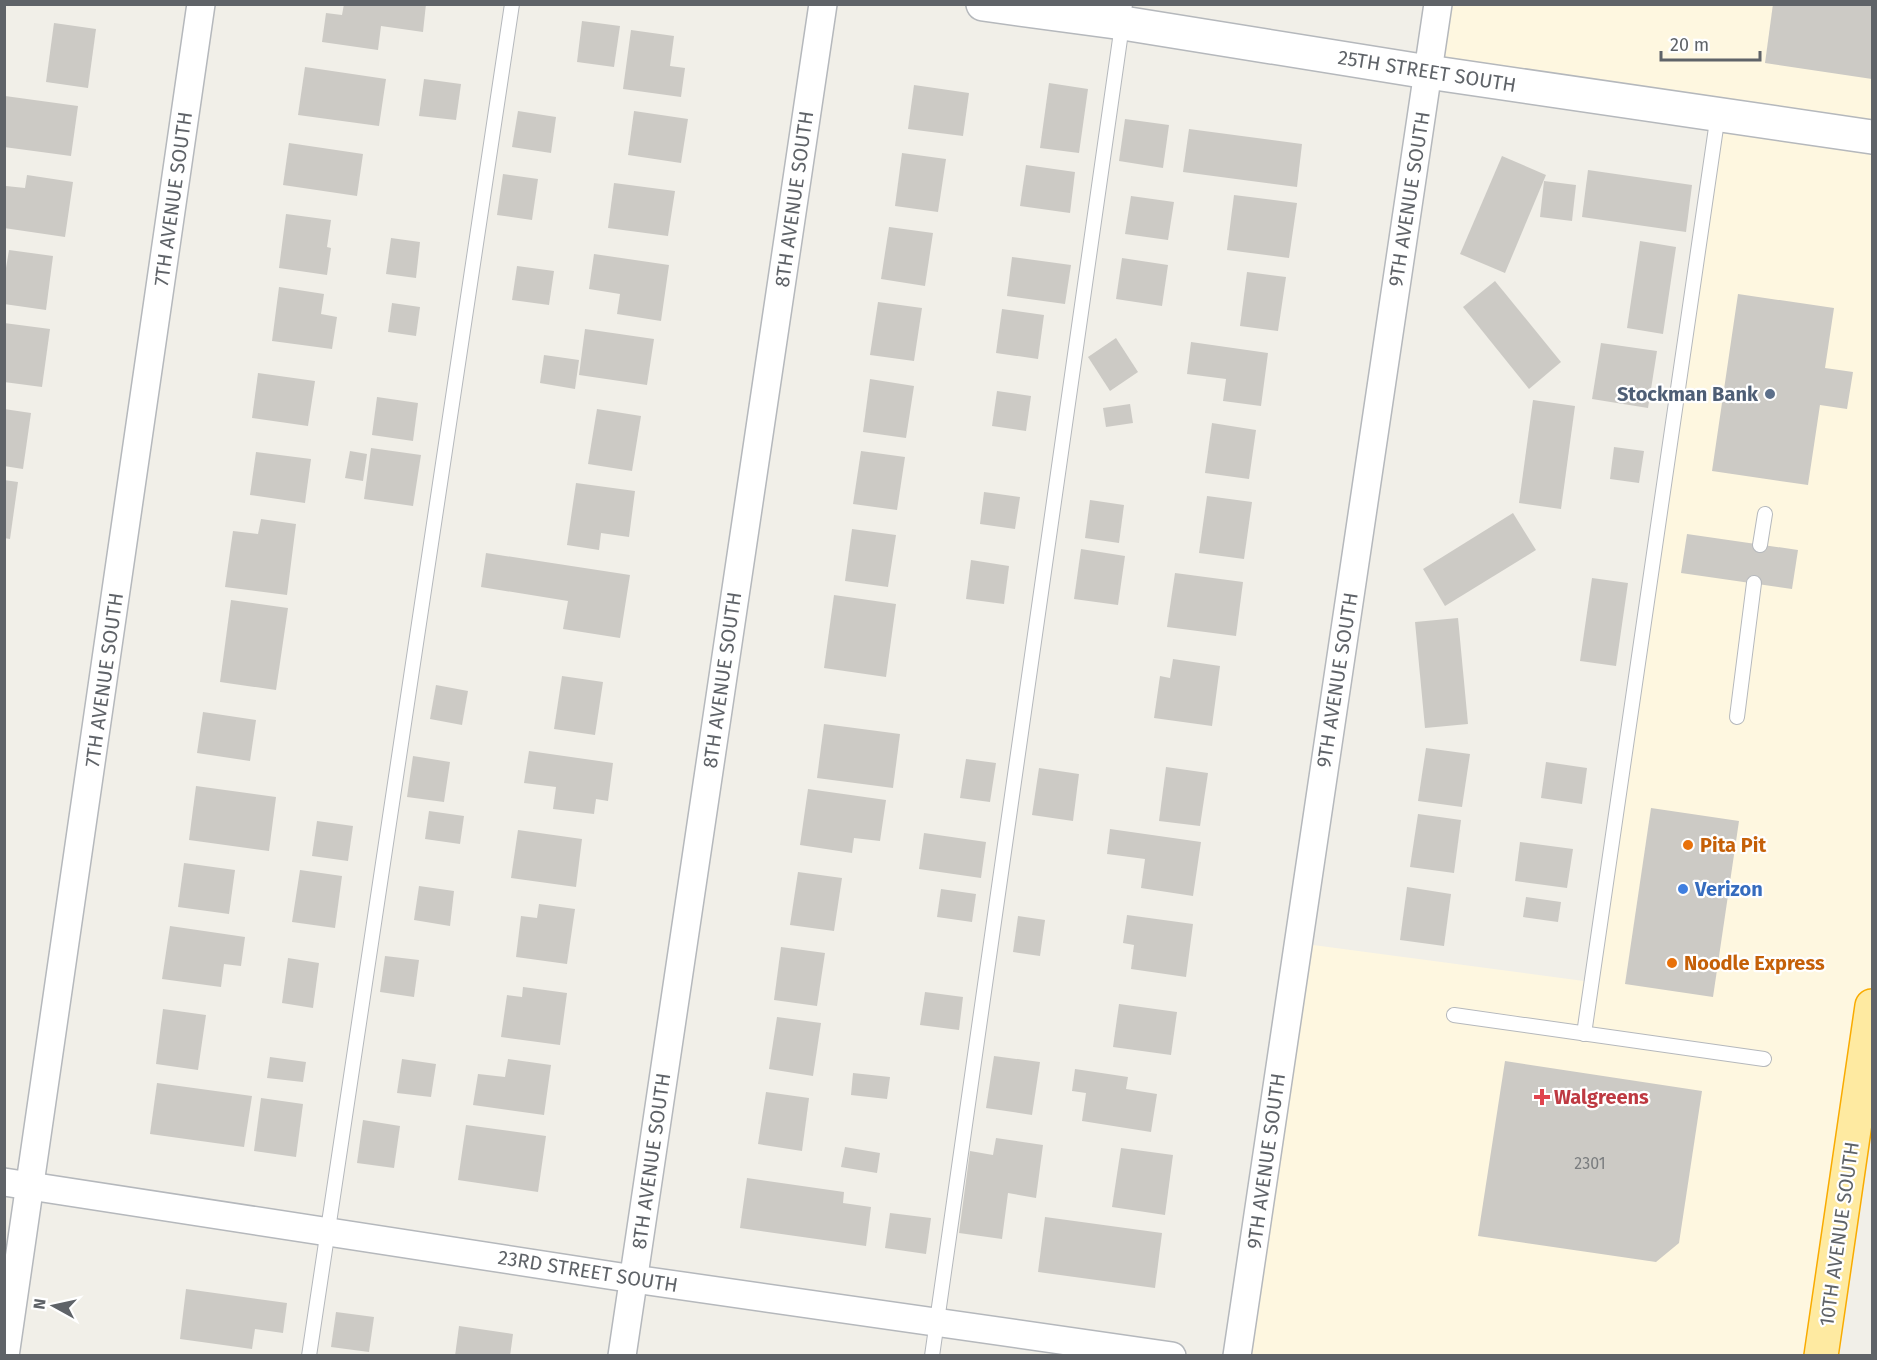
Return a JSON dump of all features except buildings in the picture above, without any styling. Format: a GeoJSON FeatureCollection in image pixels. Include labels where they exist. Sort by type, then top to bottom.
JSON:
{"type":"FeatureCollection","features":[{"type":"Feature","properties":{"kind":"highway","name":"10TH AVENUE SOUTH"},"geometry":{"type":"LineString","coordinates":[[1821,1356],[1872,1006]]}},
{"type":"Feature","properties":{"kind":"street","name":"7TH AVENUE SOUTH"},"geometry":{"type":"LineString","coordinates":[[5,1356],[201,4]]}},
{"type":"Feature","properties":{"kind":"street","name":"8TH AVENUE SOUTH"},"geometry":{"type":"LineString","coordinates":[[622,1356],[823,4]]}},
{"type":"Feature","properties":{"kind":"street","name":"25TH STREET SOUTH"},"geometry":{"type":"LineString","coordinates":[[982,4],[1124,14],[1428,72],[1872,137]]}},
{"type":"Feature","properties":{"kind":"street","name":"9TH AVENUE SOUTH"},"geometry":{"type":"LineString","coordinates":[[1237,1356],[1438,4]]}},
{"type":"Feature","properties":{"kind":"street","name":"23RD STREET SOUTH"},"geometry":{"type":"LineString","coordinates":[[4,1182],[634,1279],[1172,1356]]}},
{"type":"Feature","properties":{"kind":"lane"},"geometry":{"type":"LineString","coordinates":[[309,1356],[512,4]]}},
{"type":"Feature","properties":{"kind":"lane"},"geometry":{"type":"LineString","coordinates":[[932,1356],[1124,14]]}},
{"type":"Feature","properties":{"kind":"lane"},"geometry":{"type":"LineString","coordinates":[[1584,1034],[1718,114]]}},
{"type":"Feature","properties":{"kind":"lane"},"geometry":{"type":"LineString","coordinates":[[1760,545],[1765,514]]}},
{"type":"Feature","properties":{"kind":"lane"},"geometry":{"type":"LineString","coordinates":[[1737,717],[1754,583]]}},
{"type":"Feature","properties":{"kind":"lane"},"geometry":{"type":"LineString","coordinates":[[1454,1015],[1764,1059]]}},
{"type":"Feature","properties":{"kind":"shaded area"},"geometry":{"type":"Polygon","coordinates":[[[1438,5],[1872,5],[1872,1007],[1821,1355],[1237,1356],[1298,943],[1591,982],[1718,115],[1428,72],[1438,5]]]}},
{"type":"Feature","properties":{"kind":"place","name":"Stockman Bank"},"geometry":{"type":"Point","coordinates":[1770,394]}},
{"type":"Feature","properties":{"kind":"place","name":"Pita Pit"},"geometry":{"type":"Point","coordinates":[1688,845]}},
{"type":"Feature","properties":{"kind":"place","name":"Verizon"},"geometry":{"type":"Point","coordinates":[1683,889]}},
{"type":"Feature","properties":{"kind":"place","name":"Noodle Express"},"geometry":{"type":"Point","coordinates":[1672,963]}},
{"type":"Feature","properties":{"kind":"place","name":"Walgreens"},"geometry":{"type":"Point","coordinates":[1542,1097]}}]}
